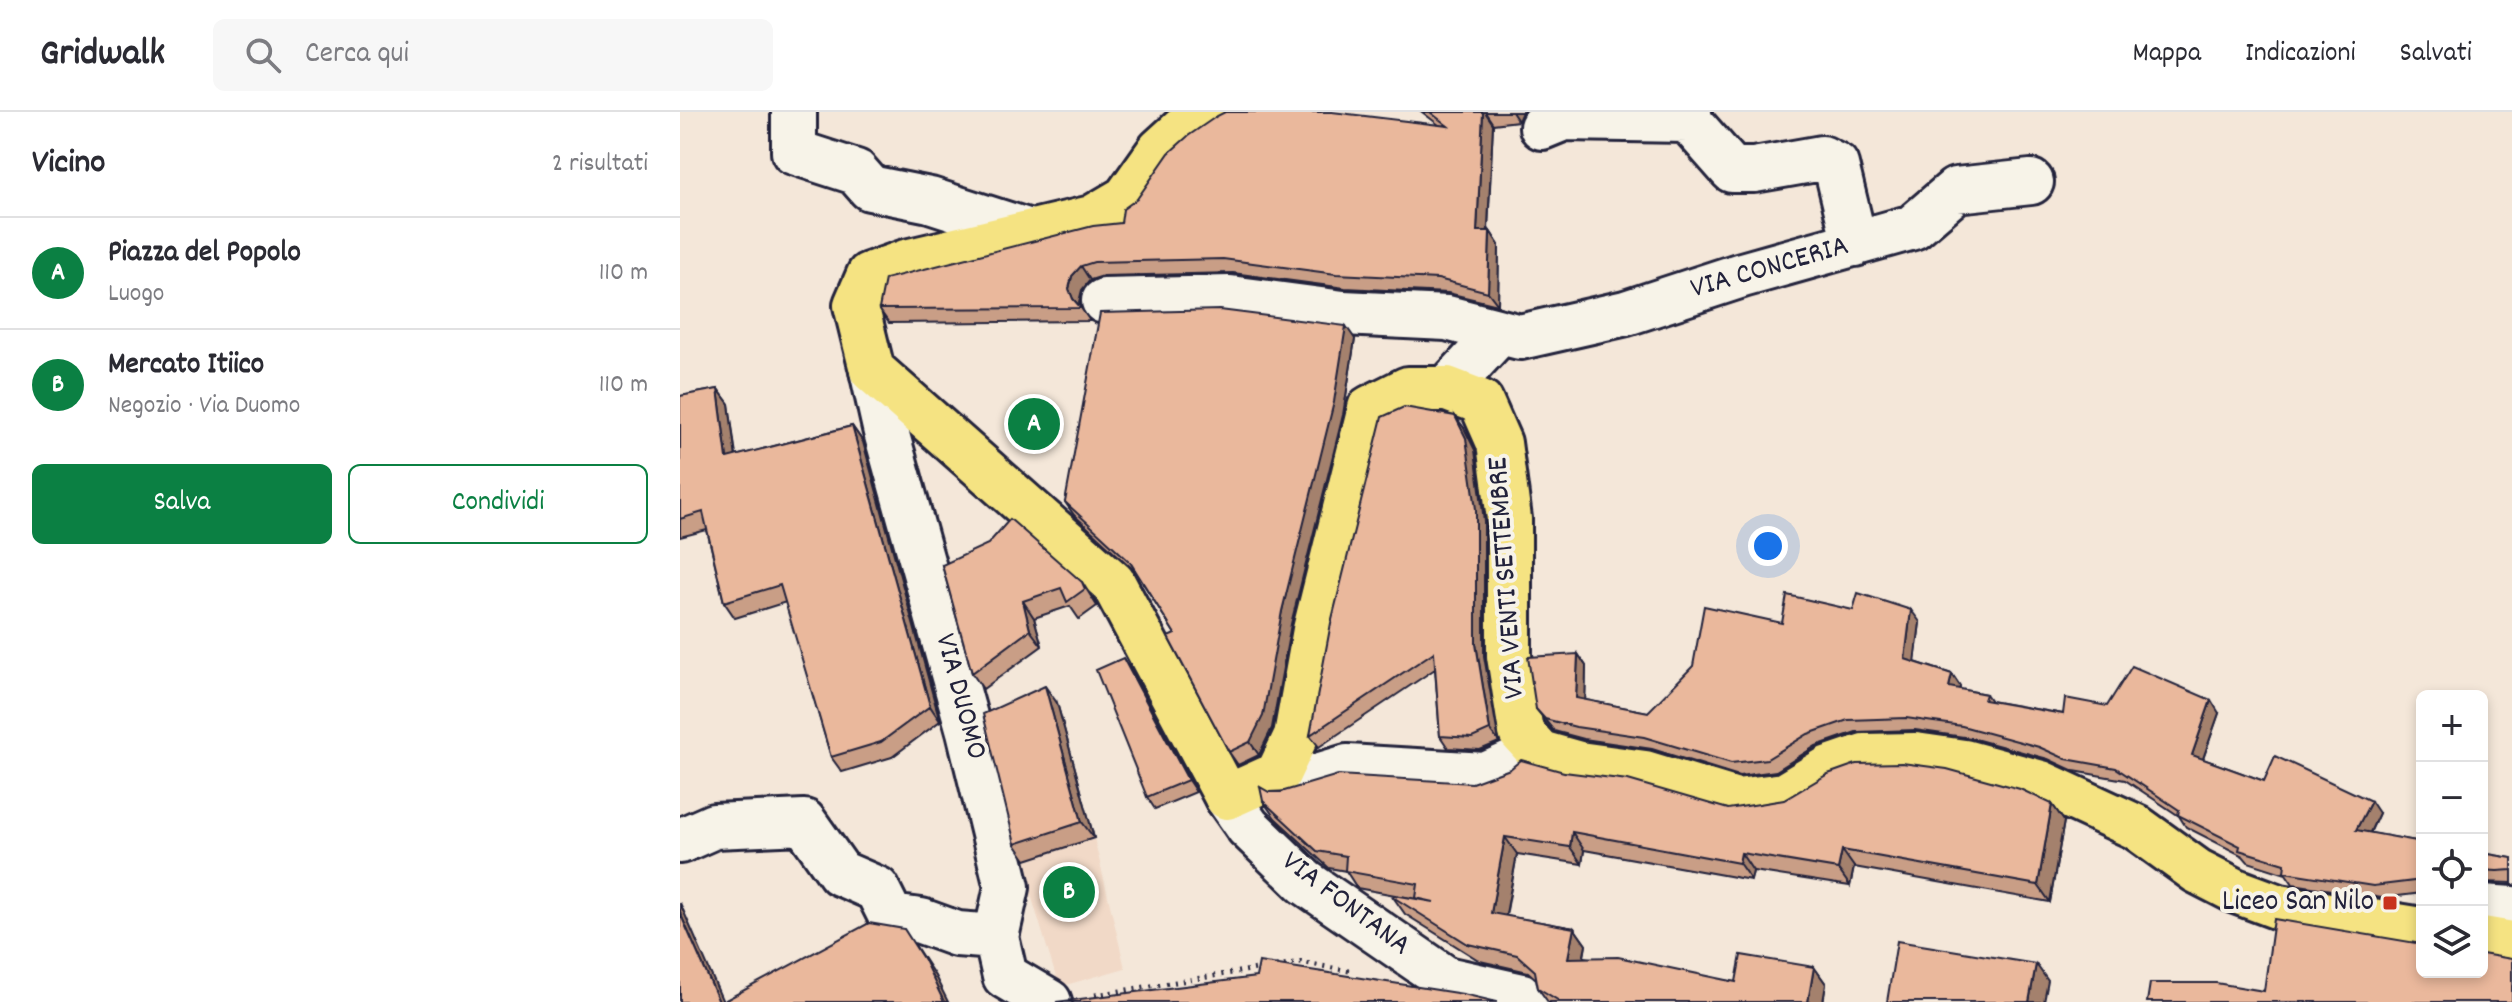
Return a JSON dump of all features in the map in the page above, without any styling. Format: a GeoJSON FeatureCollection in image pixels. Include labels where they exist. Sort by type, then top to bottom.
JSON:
{"type":"FeatureCollection","features":[{"type":"Feature","properties":{"kind":"main road"},"geometry":{"type":"LineString","coordinates":[[1210,112],[1182,130],[1160,150],[1126,198],[1092,218],[906,262],[869,275],[856,305],[872,370],[1113,583],[1227,797],[1278,774]]}},
{"type":"Feature","properties":{"kind":"main road","name":"VIA VENTI SETTEMBRE"},"geometry":{"type":"LineString","coordinates":[[1278,774],[1296,736],[1315,630],[1370,408],[1408,389],[1447,389],[1481,402],[1499,443],[1509,519],[1509,656],[1521,732],[1540,753],[1579,764],[1645,773],[1737,801],[1784,795],[1829,768],[1864,756],[1915,755],[1964,762],[2041,783],[2136,827],[2197,871],[2236,891],[2279,907],[2416,929]]}},
{"type":"Feature","properties":{"kind":"main road"},"geometry":{"type":"LineString","coordinates":[[2488,940],[2512,944]]}},
{"type":"Feature","properties":{"kind":"street"},"geometry":{"type":"LineString","coordinates":[[794,112],[794,152],[856,172],[870,188],[930,200],[1033,233]]}},
{"type":"Feature","properties":{"kind":"street"},"geometry":{"type":"LineString","coordinates":[[1542,127],[1564,118],[1688,116],[1732,170],[1754,170],[1822,158],[1836,165],[1855,244]]}},
{"type":"Feature","properties":{"kind":"street","name":"VIA CONCERIA"},"geometry":{"type":"LineString","coordinates":[[1104,301],[1230,298],[1343,313],[1447,318],[1520,337],[1626,313],[1742,275],[1913,227],[1956,190],[2031,182]]}},
{"type":"Feature","properties":{"kind":"street"},"geometry":{"type":"LineString","coordinates":[[1447,389],[1499,333]]}},
{"type":"Feature","properties":{"kind":"street","name":"VIA DUOMO"},"geometry":{"type":"LineString","coordinates":[[872,370],[885,428],[969,731],[1007,887],[995,972]]}},
{"type":"Feature","properties":{"kind":"street"},"geometry":{"type":"LineString","coordinates":[[1278,774],[1287,785],[1347,767],[1485,775],[1512,763]]}},
{"type":"Feature","properties":{"kind":"street","name":"VIA FONTANA"},"geometry":{"type":"LineString","coordinates":[[1227,797],[1248,827],[1305,882],[1446,979],[1522,996],[1526,1002]]}},
{"type":"Feature","properties":{"kind":"street"},"geometry":{"type":"LineString","coordinates":[[680,841],[714,826],[804,822],[840,873],[877,889],[891,917],[921,921],[957,934],[995,972],[1067,1000]]}},
{"type":"Feature","properties":{"kind":"street"},"geometry":{"type":"LineString","coordinates":[[2488,907],[2512,909]]}},
{"type":"Feature","properties":{"kind":"path"},"geometry":{"type":"LineString","coordinates":[[1067,1000],[1300,962],[1359,972]]}},
{"type":"Feature","properties":{"kind":"shaded area"},"geometry":{"type":"Polygon","coordinates":[[[1094,838],[1125,968],[1059,987],[1021,862],[1094,838]]]}},
{"type":"Feature","properties":{"kind":"building"},"geometry":{"type":"Polygon","coordinates":[[[1225,112],[1332,112],[1448,126],[1430,112],[1483,112],[1477,231],[1490,231],[1488,292],[1438,279],[1336,274],[1223,259],[1094,262],[1081,266],[1072,276],[1069,289],[1081,308],[879,309],[885,279],[1093,226],[1121,223],[1123,209],[1137,199],[1169,153],[1188,136],[1225,112]]]}},
{"type":"Feature","properties":{"kind":"building"},"geometry":{"type":"Polygon","coordinates":[[[1220,310],[1346,326],[1334,402],[1282,611],[1263,716],[1250,742],[1229,752],[1168,637],[1175,634],[1130,562],[1065,502],[1100,313],[1220,310]]]}},
{"type":"Feature","properties":{"kind":"building"},"geometry":{"type":"Polygon","coordinates":[[[718,389],[727,458],[852,426],[930,706],[881,742],[831,757],[780,585],[724,602],[703,512],[680,519],[680,396],[718,389]]]}},
{"type":"Feature","properties":{"kind":"building"},"geometry":{"type":"Polygon","coordinates":[[[1404,407],[1455,416],[1466,438],[1476,509],[1476,644],[1490,730],[1472,738],[1440,736],[1434,652],[1310,735],[1331,623],[1382,417],[1404,407]]]}},
{"type":"Feature","properties":{"kind":"building"},"geometry":{"type":"Polygon","coordinates":[[[1010,519],[1082,582],[1085,589],[1067,602],[1061,588],[1023,601],[1030,630],[972,673],[942,565],[988,544],[1010,519]]]}},
{"type":"Feature","properties":{"kind":"building"},"geometry":{"type":"Polygon","coordinates":[[[1858,593],[1911,610],[1905,659],[1952,674],[1949,687],[1986,694],[1984,700],[2063,714],[2065,698],[2107,706],[2132,666],[2211,700],[2192,755],[2264,781],[2275,756],[2371,801],[2356,830],[2416,841],[2416,881],[2373,886],[2284,872],[2285,864],[2239,850],[2240,846],[2178,815],[2179,810],[2116,768],[2066,759],[2039,747],[1962,726],[1906,718],[1848,720],[1808,734],[1767,759],[1731,763],[1644,737],[1545,719],[1536,709],[1528,657],[1578,654],[1576,698],[1648,712],[1693,666],[1704,606],[1782,623],[1787,595],[1853,610],[1858,593]]]}},
{"type":"Feature","properties":{"kind":"building"},"geometry":{"type":"Polygon","coordinates":[[[1123,658],[1188,780],[1147,797],[1096,670],[1123,658]]]}},
{"type":"Feature","properties":{"kind":"building"},"geometry":{"type":"Polygon","coordinates":[[[1045,686],[1082,822],[1015,844],[983,714],[1045,686]]]}},
{"type":"Feature","properties":{"kind":"building"},"geometry":{"type":"Polygon","coordinates":[[[1521,760],[1564,772],[1628,780],[1728,809],[1784,800],[1828,774],[1856,764],[1902,763],[1947,769],[2020,789],[2052,804],[2038,885],[1842,850],[1838,869],[1741,853],[1739,863],[1572,832],[1570,847],[1505,837],[1491,913],[1574,928],[1568,958],[1618,957],[1736,982],[1741,955],[1814,967],[1808,1002],[1561,1002],[1538,988],[1535,971],[1517,955],[1468,944],[1393,897],[1434,902],[1416,898],[1418,884],[1345,871],[1346,856],[1317,851],[1263,801],[1260,787],[1269,792],[1281,792],[1338,775],[1472,783],[1510,769],[1521,760]]]}},
{"type":"Feature","properties":{"kind":"building"},"geometry":{"type":"Polygon","coordinates":[[[2488,854],[2512,858],[2512,870],[2488,870],[2488,854]]]}},
{"type":"Feature","properties":{"kind":"building"},"geometry":{"type":"Polygon","coordinates":[[[680,913],[719,1002],[680,1002],[680,913]]]}},
{"type":"Feature","properties":{"kind":"building"},"geometry":{"type":"Polygon","coordinates":[[[2274,919],[2416,943],[2416,978],[2488,978],[2488,955],[2512,959],[2512,1002],[2147,1002],[2150,983],[2216,983],[2264,991],[2274,919]]]}},
{"type":"Feature","properties":{"kind":"building"},"geometry":{"type":"Polygon","coordinates":[[[869,923],[904,929],[924,960],[944,1002],[722,1002],[869,923]]]}},
{"type":"Feature","properties":{"kind":"building"},"geometry":{"type":"Polygon","coordinates":[[[1897,941],[2036,964],[2029,1002],[1887,1002],[1897,941]]]}},
{"type":"Feature","properties":{"kind":"building"},"geometry":{"type":"Polygon","coordinates":[[[1259,962],[1497,1002],[1056,1002],[1256,977],[1259,962]]]}},
{"type":"Feature","properties":{"kind":"place","name":"Piazza del Popolo"},"geometry":{"type":"Point","coordinates":[1034,424]}},
{"type":"Feature","properties":{"kind":"place","name":"Mercato Itiico"},"geometry":{"type":"Point","coordinates":[1069,892]}},
{"type":"Feature","properties":{"kind":"place","name":"Liceo San Nilo"},"geometry":{"type":"Point","coordinates":[2390,903]}}]}
